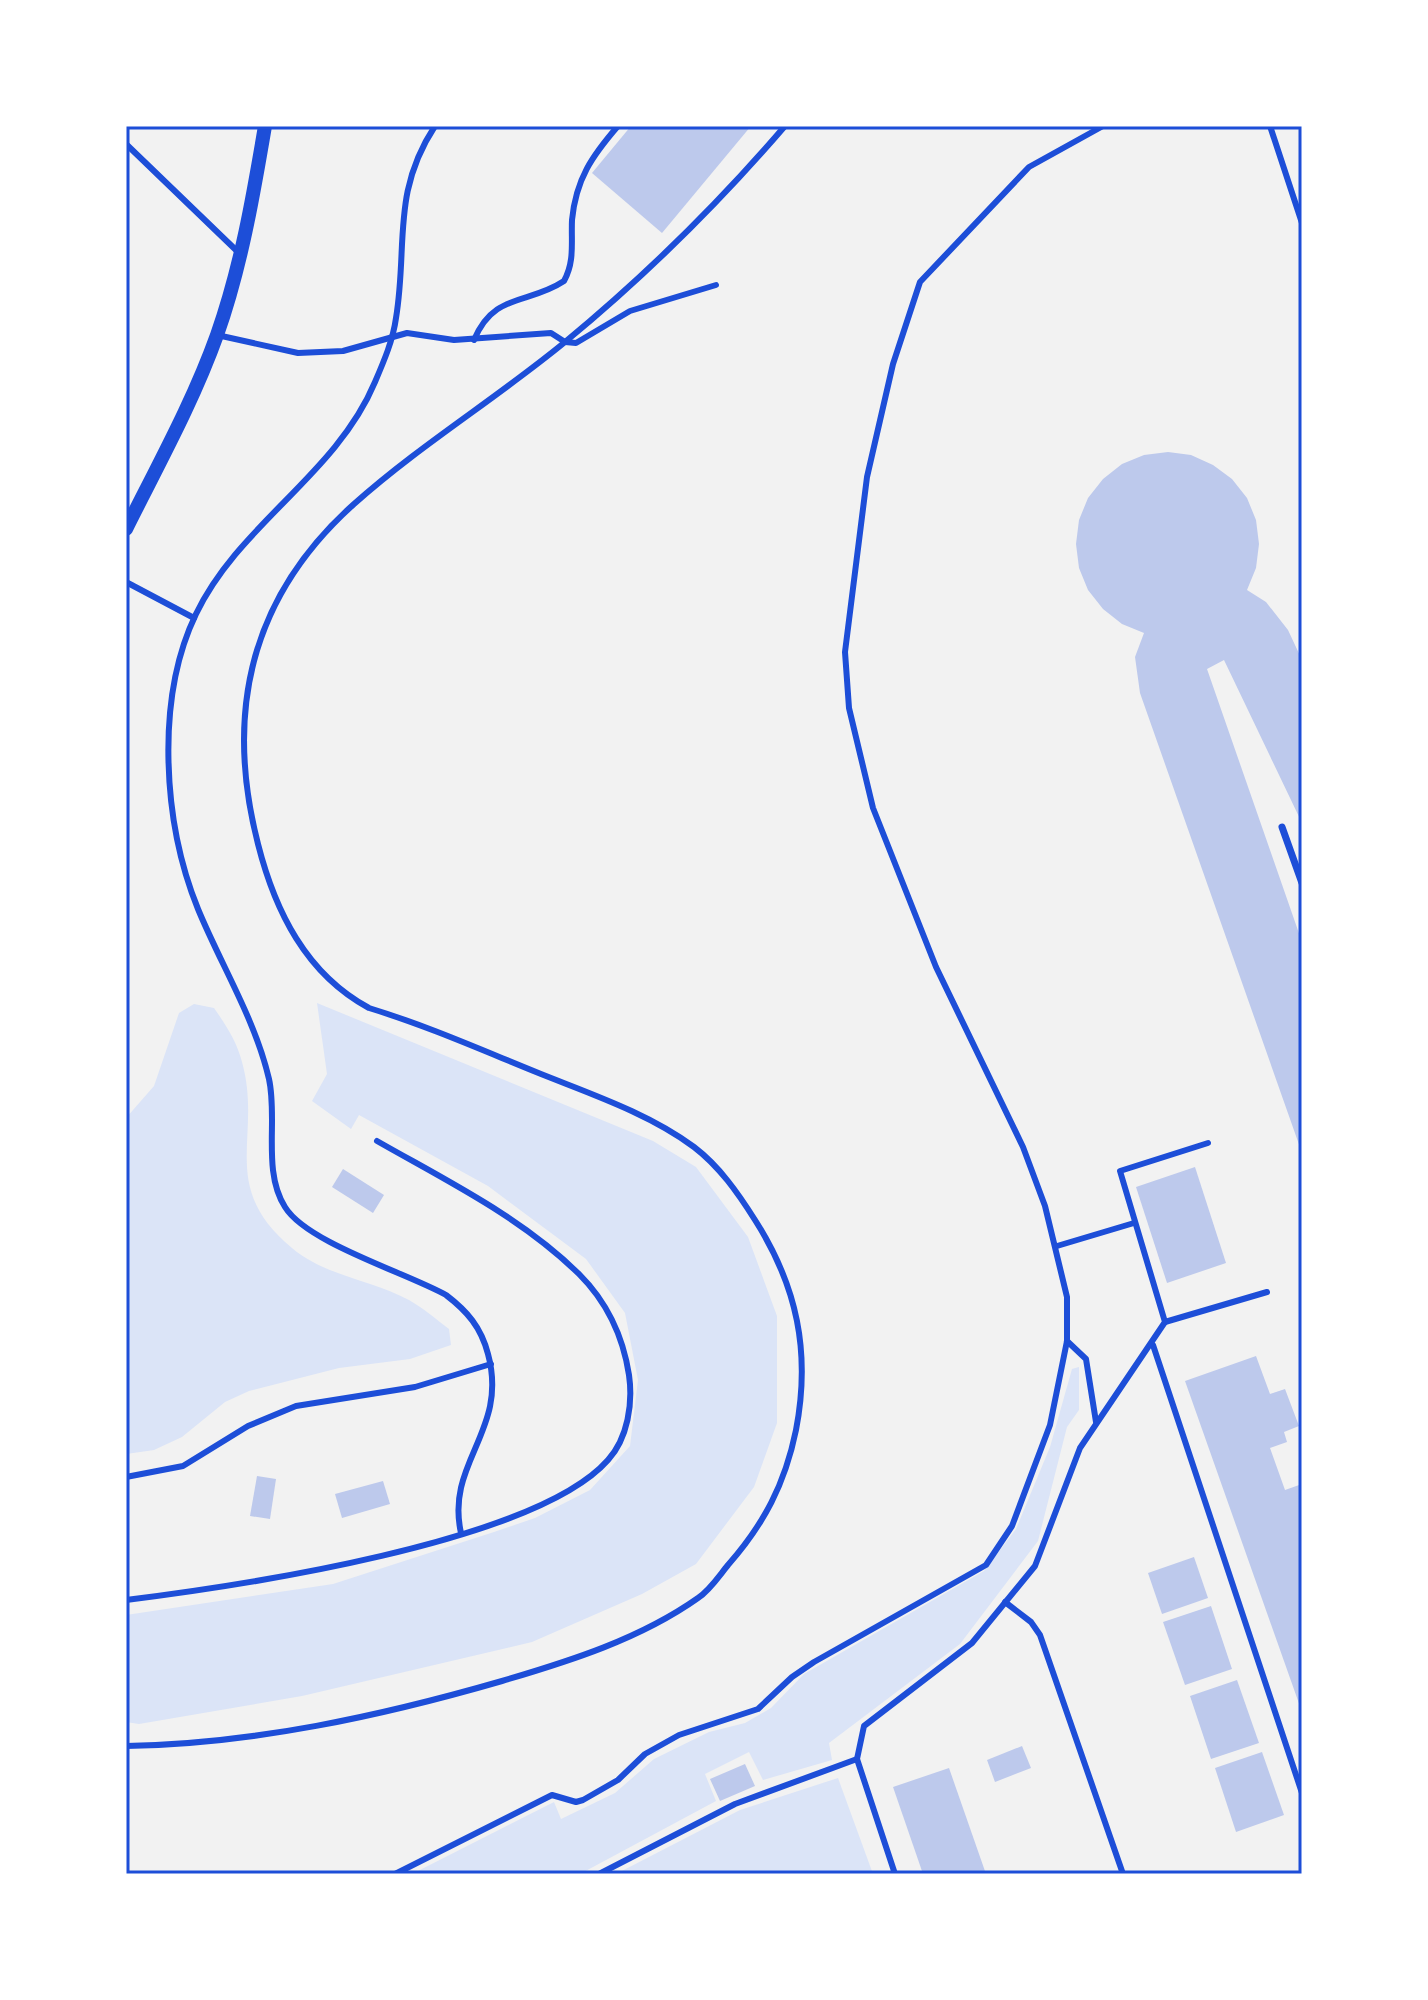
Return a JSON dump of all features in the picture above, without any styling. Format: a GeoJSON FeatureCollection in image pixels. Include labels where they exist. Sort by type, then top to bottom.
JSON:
{"type":"FeatureCollection","features":[{"type":"Feature","properties":{"kind":"street"},"geometry":{"type":"LineString","coordinates":[[126,529],[183,416],[217,335],[241,255],[265,126]]}},
{"type":"Feature","properties":{"kind":"street"},"geometry":{"type":"LineString","coordinates":[[1282,827],[1302,883]]}},
{"type":"Feature","properties":{"kind":"lane"},"geometry":{"type":"LineString","coordinates":[[435,126],[420,151],[404,207],[393,336],[373,386],[342,439],[235,554],[194,618],[173,700],[169,743],[171,803],[194,898],[245,1009],[269,1076],[278,1193],[284,1207],[305,1227],[427,1285],[463,1307],[481,1333],[494,1378],[492,1412],[463,1478],[458,1503],[461,1533]]}},
{"type":"Feature","properties":{"kind":"lane"},"geometry":{"type":"LineString","coordinates":[[474,340],[480,325],[505,303],[564,281],[571,269],[572,221],[580,180],[588,161],[618,126]]}},
{"type":"Feature","properties":{"kind":"lane"},"geometry":{"type":"LineString","coordinates":[[126,1746],[255,1736],[416,1706],[576,1659],[631,1635],[701,1596],[742,1549],[774,1504],[788,1469],[803,1382],[801,1330],[776,1252],[736,1189],[696,1148],[670,1132],[584,1091],[369,1008],[341,993],[304,952],[270,892],[249,809],[242,740],[250,664],[262,631],[304,559],[353,504],[565,342],[684,235],[785,126]]}},
{"type":"Feature","properties":{"kind":"lane"},"geometry":{"type":"LineString","coordinates":[[395,1874],[552,1795],[583,1800],[618,1780],[645,1754],[679,1735],[758,1709],[792,1677],[814,1662],[986,1565],[1012,1526],[1050,1425],[1067,1341],[1067,1297],[1057,1246],[1023,1147],[936,967],[873,808],[849,708],[845,652],[867,477],[893,364],[920,282],[1029,167],[1103,126]]}},
{"type":"Feature","properties":{"kind":"lane"},"geometry":{"type":"LineString","coordinates":[[1270,126],[1302,223]]}},
{"type":"Feature","properties":{"kind":"lane"},"geometry":{"type":"LineString","coordinates":[[126,144],[241,255]]}},
{"type":"Feature","properties":{"kind":"lane"},"geometry":{"type":"LineString","coordinates":[[217,335],[298,353],[343,351],[407,333],[474,340],[532,332],[551,333],[565,342],[585,338],[630,311],[716,285]]}},
{"type":"Feature","properties":{"kind":"lane"},"geometry":{"type":"LineString","coordinates":[[126,582],[194,618]]}},
{"type":"Feature","properties":{"kind":"lane"},"geometry":{"type":"LineString","coordinates":[[126,1600],[366,1559],[534,1510],[592,1476],[621,1440],[631,1389],[626,1357],[606,1308],[577,1272],[502,1212],[377,1141]]}},
{"type":"Feature","properties":{"kind":"lane"},"geometry":{"type":"LineString","coordinates":[[895,1874],[857,1759],[864,1726],[972,1643],[1035,1566],[1080,1448],[1153,1345],[1165,1322],[1120,1171],[1208,1143]]}},
{"type":"Feature","properties":{"kind":"lane"},"geometry":{"type":"LineString","coordinates":[[1057,1246],[1134,1223]]}},
{"type":"Feature","properties":{"kind":"lane"},"geometry":{"type":"LineString","coordinates":[[1165,1322],[1267,1292]]}},
{"type":"Feature","properties":{"kind":"lane"},"geometry":{"type":"LineString","coordinates":[[1067,1341],[1086,1359],[1096,1422]]}},
{"type":"Feature","properties":{"kind":"lane"},"geometry":{"type":"LineString","coordinates":[[1153,1345],[1302,1793]]}},
{"type":"Feature","properties":{"kind":"lane"},"geometry":{"type":"LineString","coordinates":[[126,1477],[183,1466],[248,1426],[296,1406],[415,1387],[491,1364]]}},
{"type":"Feature","properties":{"kind":"lane"},"geometry":{"type":"LineString","coordinates":[[1005,1602],[1031,1622],[1040,1635],[1123,1874]]}},
{"type":"Feature","properties":{"kind":"lane"},"geometry":{"type":"LineString","coordinates":[[599,1874],[735,1804],[857,1759]]}},
{"type":"Feature","properties":{"kind":"shaded area"},"geometry":{"type":"Polygon","coordinates":[[[317,1003],[653,1141],[696,1167],[748,1237],[777,1316],[777,1423],[754,1487],[696,1564],[642,1594],[532,1642],[302,1696],[139,1724],[126,1722],[126,1615],[333,1584],[494,1532],[535,1518],[590,1490],[630,1446],[638,1380],[625,1313],[586,1259],[488,1186],[359,1115],[351,1129],[312,1101],[327,1074],[317,1003]]]}},
{"type":"Feature","properties":{"kind":"shaded area"},"geometry":{"type":"Polygon","coordinates":[[[194,1004],[214,1008],[240,1055],[247,1089],[249,1182],[256,1203],[269,1225],[292,1248],[319,1265],[395,1293],[419,1306],[449,1329],[451,1345],[410,1359],[339,1368],[249,1391],[225,1402],[182,1437],[154,1450],[126,1454],[126,1118],[154,1086],[179,1013],[194,1004]]]}},
{"type":"Feature","properties":{"kind":"shaded area"},"geometry":{"type":"Polygon","coordinates":[[[1079,1367],[1079,1410],[1067,1427],[1038,1541],[960,1644],[829,1743],[832,1760],[763,1780],[749,1752],[705,1774],[716,1801],[580,1874],[412,1874],[554,1802],[561,1819],[615,1793],[654,1759],[709,1732],[745,1723],[771,1708],[804,1674],[984,1571],[1016,1529],[1050,1447],[1072,1369],[1079,1367]]]}},
{"type":"Feature","properties":{"kind":"shaded area"},"geometry":{"type":"Polygon","coordinates":[[[838,1778],[873,1874],[616,1874],[740,1810],[838,1778]]]}},
{"type":"Feature","properties":{"kind":"building"},"geometry":{"type":"Polygon","coordinates":[[[631,126],[751,126],[662,233],[592,173],[631,126]]]}},
{"type":"Feature","properties":{"kind":"building"},"geometry":{"type":"Polygon","coordinates":[[[1168,452],[1191,455],[1213,465],[1232,479],[1247,498],[1256,520],[1259,544],[1256,568],[1247,590],[1266,602],[1288,630],[1302,660],[1302,823],[1224,660],[1207,669],[1302,942],[1302,1153],[1140,693],[1135,657],[1144,633],[1122,624],[1103,609],[1088,590],[1079,568],[1076,544],[1079,520],[1088,498],[1103,479],[1122,464],[1144,455],[1168,452]]]}},
{"type":"Feature","properties":{"kind":"building"},"geometry":{"type":"Polygon","coordinates":[[[1195,1167],[1226,1263],[1167,1283],[1136,1187],[1195,1167]]]}},
{"type":"Feature","properties":{"kind":"building"},"geometry":{"type":"Polygon","coordinates":[[[343,1169],[384,1195],[373,1213],[332,1187],[343,1169]]]}},
{"type":"Feature","properties":{"kind":"building"},"geometry":{"type":"Polygon","coordinates":[[[1256,1356],[1270,1394],[1285,1389],[1299,1426],[1284,1432],[1287,1442],[1270,1448],[1285,1490],[1302,1484],[1302,1712],[1185,1381],[1256,1356]]]}},
{"type":"Feature","properties":{"kind":"building"},"geometry":{"type":"Polygon","coordinates":[[[257,1476],[276,1479],[270,1519],[250,1516],[257,1476]]]}},
{"type":"Feature","properties":{"kind":"building"},"geometry":{"type":"Polygon","coordinates":[[[383,1481],[390,1504],[342,1518],[335,1494],[383,1481]]]}},
{"type":"Feature","properties":{"kind":"building"},"geometry":{"type":"Polygon","coordinates":[[[1194,1557],[1208,1598],[1162,1614],[1148,1573],[1194,1557]]]}},
{"type":"Feature","properties":{"kind":"building"},"geometry":{"type":"Polygon","coordinates":[[[1211,1606],[1232,1669],[1185,1685],[1163,1622],[1211,1606]]]}},
{"type":"Feature","properties":{"kind":"building"},"geometry":{"type":"Polygon","coordinates":[[[1237,1680],[1259,1743],[1211,1759],[1190,1696],[1237,1680]]]}},
{"type":"Feature","properties":{"kind":"building"},"geometry":{"type":"Polygon","coordinates":[[[1022,1746],[1031,1768],[995,1782],[987,1760],[1022,1746]]]}},
{"type":"Feature","properties":{"kind":"building"},"geometry":{"type":"Polygon","coordinates":[[[1262,1752],[1284,1815],[1236,1832],[1215,1768],[1262,1752]]]}},
{"type":"Feature","properties":{"kind":"building"},"geometry":{"type":"Polygon","coordinates":[[[745,1764],[755,1786],[720,1801],[710,1779],[745,1764]]]}},
{"type":"Feature","properties":{"kind":"building"},"geometry":{"type":"Polygon","coordinates":[[[949,1768],[986,1874],[923,1874],[893,1787],[949,1768]]]}}]}
